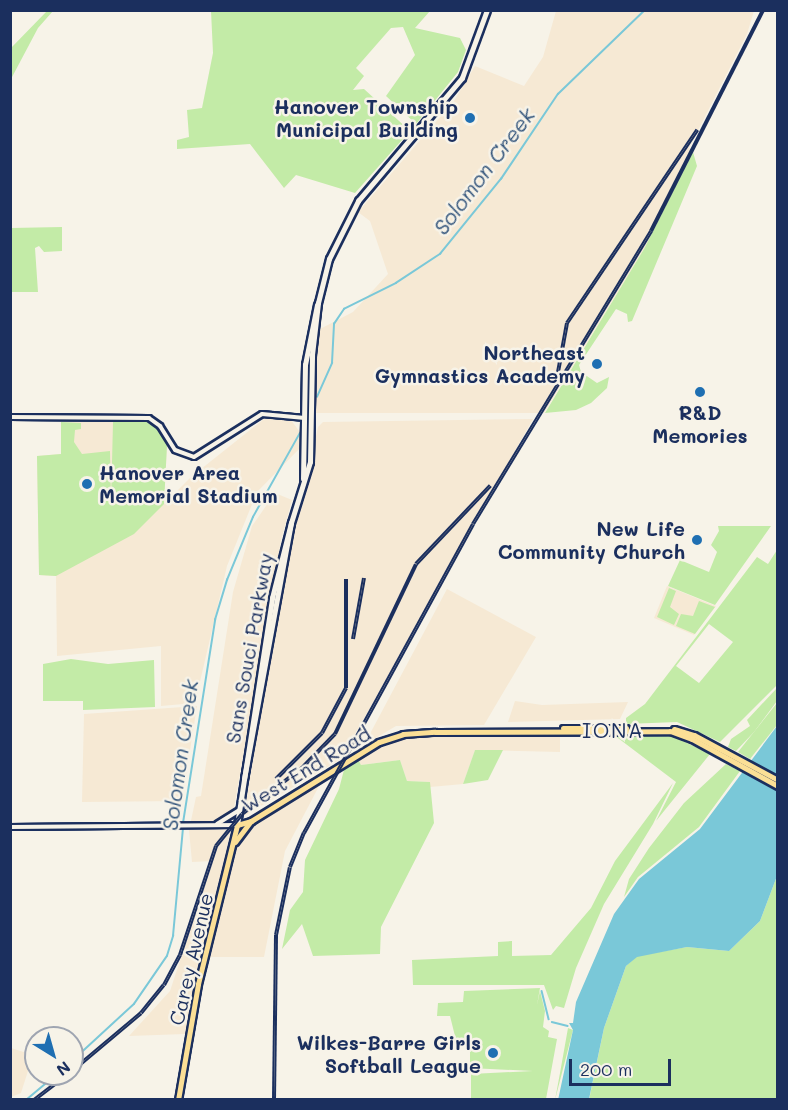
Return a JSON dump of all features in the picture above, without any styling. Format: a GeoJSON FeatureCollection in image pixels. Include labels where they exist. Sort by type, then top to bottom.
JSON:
{"type":"FeatureCollection","features":[{"type":"Feature","properties":{"kind":"main road","name":"Sans Souci Parkway"},"geometry":{"type":"LineString","coordinates":[[237,825],[274,584],[303,479],[308,418],[308,341],[329,259],[350,214],[453,91],[470,63],[487,10]]}},
{"type":"Feature","properties":{"kind":"main road","name":"West End Road"},"geometry":{"type":"LineString","coordinates":[[237,825],[250,821],[390,737],[435,732],[670,731],[719,751]]}},
{"type":"Feature","properties":{"kind":"main road"},"geometry":{"type":"LineString","coordinates":[[719,751],[777,780]]}},
{"type":"Feature","properties":{"kind":"main road"},"geometry":{"type":"LineString","coordinates":[[719,751],[777,786]]}},
{"type":"Feature","properties":{"kind":"main road"},"geometry":{"type":"LineString","coordinates":[[230,852],[250,821]]}},
{"type":"Feature","properties":{"kind":"main road","name":"Carey Avenue"},"geometry":{"type":"LineString","coordinates":[[178,1100],[198,984],[237,825]]}},
{"type":"Feature","properties":{"kind":"street"},"geometry":{"type":"LineString","coordinates":[[10,417],[149,418],[160,426],[175,450],[191,457],[202,454],[262,414],[308,418]]}},
{"type":"Feature","properties":{"kind":"street"},"geometry":{"type":"LineString","coordinates":[[215,825],[239,810]]}},
{"type":"Feature","properties":{"kind":"street"},"geometry":{"type":"LineString","coordinates":[[10,826],[237,825]]}},
{"type":"Feature","properties":{"kind":"shaded area"},"geometry":{"type":"Polygon","coordinates":[[[556,11],[754,11],[747,34],[689,148],[693,152],[644,249],[544,413],[314,413],[313,387],[320,329],[353,312],[388,274],[370,221],[358,212],[454,101],[475,66],[524,86],[543,57],[556,11]]]}},
{"type":"Feature","properties":{"kind":"shaded area"},"geometry":{"type":"Polygon","coordinates":[[[277,417],[291,420],[302,435],[302,446],[257,492],[227,566],[195,703],[161,706],[161,646],[57,656],[56,576],[39,575],[37,456],[61,454],[61,422],[150,422],[156,426],[167,445],[164,504],[191,477],[264,419],[277,417]]]}},
{"type":"Feature","properties":{"kind":"shaded area"},"geometry":{"type":"Polygon","coordinates":[[[533,419],[341,759],[244,816],[276,613],[318,427],[323,422],[533,419]]]}},
{"type":"Feature","properties":{"kind":"shaded area"},"geometry":{"type":"Polygon","coordinates":[[[275,493],[292,500],[281,540],[234,808],[215,823],[214,829],[231,830],[185,1034],[129,1036],[170,991],[213,861],[192,862],[189,830],[196,797],[201,796],[233,592],[252,526],[275,493]]]}},
{"type":"Feature","properties":{"kind":"shaded area"},"geometry":{"type":"Polygon","coordinates":[[[667,586],[716,606],[694,635],[654,618],[667,586]]]}},
{"type":"Feature","properties":{"kind":"shaded area"},"geometry":{"type":"Polygon","coordinates":[[[447,589],[536,637],[484,725],[396,726],[364,745],[447,589]]]}},
{"type":"Feature","properties":{"kind":"shaded area"},"geometry":{"type":"Polygon","coordinates":[[[515,701],[542,705],[628,702],[620,719],[508,722],[515,701]]]}},
{"type":"Feature","properties":{"kind":"shaded area"},"geometry":{"type":"Polygon","coordinates":[[[197,706],[182,801],[82,802],[84,714],[197,706]]]}},
{"type":"Feature","properties":{"kind":"shaded area"},"geometry":{"type":"Polygon","coordinates":[[[560,736],[560,752],[475,750],[463,784],[430,787],[430,782],[407,781],[400,760],[361,765],[358,759],[403,737],[560,736]]]}},
{"type":"Feature","properties":{"kind":"shaded area"},"geometry":{"type":"Polygon","coordinates":[[[316,784],[318,788],[285,851],[264,957],[207,957],[237,842],[254,822],[316,784]]]}},
{"type":"Feature","properties":{"kind":"shaded area"},"geometry":{"type":"Polygon","coordinates":[[[11,1048],[24,1052],[24,1084],[21,1093],[11,1097],[11,1048]]]}},
{"type":"Feature","properties":{"kind":"green space"},"geometry":{"type":"Polygon","coordinates":[[[47,11],[53,11],[38,28],[11,79],[11,48],[47,11]]]}},
{"type":"Feature","properties":{"kind":"green space"},"geometry":{"type":"Polygon","coordinates":[[[211,11],[430,11],[415,28],[460,38],[466,50],[458,72],[416,124],[386,96],[415,55],[403,27],[391,28],[356,68],[364,76],[353,90],[364,89],[410,131],[355,193],[296,175],[284,188],[250,144],[177,149],[177,140],[189,137],[187,110],[202,108],[213,53],[211,11]]]}},
{"type":"Feature","properties":{"kind":"green space"},"geometry":{"type":"Polygon","coordinates":[[[693,152],[697,166],[632,321],[628,322],[627,314],[616,309],[579,365],[581,372],[597,383],[609,377],[607,388],[591,403],[576,410],[545,413],[644,249],[693,152]]]}},
{"type":"Feature","properties":{"kind":"green space"},"geometry":{"type":"Polygon","coordinates":[[[62,227],[62,251],[44,252],[39,246],[35,248],[38,292],[11,292],[11,228],[62,227]]]}},
{"type":"Feature","properties":{"kind":"green space"},"geometry":{"type":"Polygon","coordinates":[[[61,422],[81,423],[81,429],[75,430],[74,442],[82,454],[110,451],[111,502],[113,422],[150,422],[156,426],[167,445],[164,504],[134,534],[56,576],[39,575],[37,456],[61,454],[61,422]]]}},
{"type":"Feature","properties":{"kind":"green space"},"geometry":{"type":"Polygon","coordinates":[[[718,526],[771,526],[715,605],[668,586],[680,560],[709,572],[717,552],[711,545],[719,531],[718,526]]]}},
{"type":"Feature","properties":{"kind":"green space"},"geometry":{"type":"Polygon","coordinates":[[[777,550],[777,685],[720,742],[677,722],[626,724],[626,718],[645,704],[757,557],[768,564],[777,550]],[[709,624],[676,666],[699,683],[733,642],[709,624]]]}},
{"type":"Feature","properties":{"kind":"green space"},"geometry":{"type":"Polygon","coordinates":[[[669,588],[676,591],[670,607],[679,614],[674,625],[657,617],[669,588]]]}},
{"type":"Feature","properties":{"kind":"green space"},"geometry":{"type":"Polygon","coordinates":[[[699,601],[715,607],[695,634],[676,626],[681,614],[693,616],[699,601]]]}},
{"type":"Feature","properties":{"kind":"green space"},"geometry":{"type":"Polygon","coordinates":[[[71,659],[108,664],[154,660],[155,707],[83,710],[83,701],[43,701],[43,664],[71,659]]]}},
{"type":"Feature","properties":{"kind":"green space"},"geometry":{"type":"Polygon","coordinates":[[[777,688],[777,701],[754,732],[736,751],[728,747],[731,739],[750,726],[747,720],[777,688]]]}},
{"type":"Feature","properties":{"kind":"green space"},"geometry":{"type":"Polygon","coordinates":[[[777,703],[777,725],[750,759],[738,752],[777,703]]]}},
{"type":"Feature","properties":{"kind":"green space"},"geometry":{"type":"Polygon","coordinates":[[[659,734],[675,737],[710,754],[656,821],[676,782],[614,735],[659,734]]]}},
{"type":"Feature","properties":{"kind":"green space"},"geometry":{"type":"Polygon","coordinates":[[[475,750],[503,750],[488,780],[463,784],[475,750]]]}},
{"type":"Feature","properties":{"kind":"green space"},"geometry":{"type":"Polygon","coordinates":[[[358,759],[361,765],[400,760],[407,781],[430,782],[434,823],[381,927],[380,954],[313,956],[302,924],[282,949],[290,910],[303,892],[305,860],[339,789],[345,766],[358,759]]]}},
{"type":"Feature","properties":{"kind":"green space"},"geometry":{"type":"Polygon","coordinates":[[[726,764],[740,771],[699,827],[638,877],[624,897],[629,879],[649,848],[684,803],[726,764]]]}},
{"type":"Feature","properties":{"kind":"green space"},"geometry":{"type":"Polygon","coordinates":[[[673,783],[653,824],[604,904],[576,968],[564,1008],[556,1006],[553,1010],[544,985],[413,985],[412,960],[498,956],[498,942],[512,941],[512,956],[551,955],[591,908],[615,861],[673,783]]]}},
{"type":"Feature","properties":{"kind":"green space"},"geometry":{"type":"Polygon","coordinates":[[[777,876],[777,1099],[589,1100],[604,1028],[626,966],[637,956],[687,947],[729,951],[760,921],[777,876]]]}},
{"type":"Feature","properties":{"kind":"green space"},"geometry":{"type":"Polygon","coordinates":[[[540,988],[537,1005],[540,991],[545,1011],[543,1027],[549,1031],[548,1037],[557,1039],[546,1099],[471,1099],[471,1074],[533,1071],[470,1068],[470,1045],[456,1040],[450,1016],[437,1016],[438,1003],[463,1002],[464,991],[540,988]]]}},
{"type":"Feature","properties":{"kind":"green space"},"geometry":{"type":"Polygon","coordinates":[[[568,1028],[573,1030],[555,1100],[560,1073],[568,1028]]]}},
{"type":"Feature","properties":{"kind":"water"},"geometry":{"type":"Polygon","coordinates":[[[777,726],[777,876],[760,921],[729,951],[687,947],[637,957],[626,966],[604,1028],[589,1099],[558,1100],[573,1030],[569,1023],[573,1023],[576,1002],[614,914],[639,879],[700,829],[777,726]]]}},
{"type":"Feature","properties":{"kind":"waterway","name":"Solomon Creek"},"geometry":{"type":"LineString","coordinates":[[317,397],[332,363],[334,324],[344,309],[396,283],[440,254],[501,179],[558,94],[645,10]]}},
{"type":"Feature","properties":{"kind":"waterway","name":"Solomon Creek"},"geometry":{"type":"LineString","coordinates":[[183,823],[215,620],[227,580],[253,517],[300,433]]}},
{"type":"Feature","properties":{"kind":"waterway","name":"Solomon Creek"},"geometry":{"type":"LineString","coordinates":[[84,1050],[134,1004],[167,956],[173,936],[183,828]]}},
{"type":"Feature","properties":{"kind":"waterway"},"geometry":{"type":"LineString","coordinates":[[542,991],[549,1019]]}},
{"type":"Feature","properties":{"kind":"waterway"},"geometry":{"type":"LineString","coordinates":[[552,1022],[568,1026]]}},
{"type":"Feature","properties":{"kind":"waterway","name":"Solomon Creek"},"geometry":{"type":"LineString","coordinates":[[26,1100],[43,1086]]}},
{"type":"Feature","properties":{"kind":"railway"},"geometry":{"type":"LineString","coordinates":[[274,1100],[276,935],[290,867],[304,833],[473,524],[651,231],[763,10]]}},
{"type":"Feature","properties":{"kind":"railway"},"geometry":{"type":"LineString","coordinates":[[556,383],[567,323],[697,130]]}},
{"type":"Feature","properties":{"kind":"railway"},"geometry":{"type":"LineString","coordinates":[[84,1061],[141,1013],[164,985],[180,955],[216,846],[242,814],[303,767],[335,734],[416,564],[490,486]]}},
{"type":"Feature","properties":{"kind":"railway"},"geometry":{"type":"LineString","coordinates":[[353,639],[364,578]]}},
{"type":"Feature","properties":{"kind":"railway"},"geometry":{"type":"LineString","coordinates":[[276,779],[322,733],[346,688],[346,579]]}},
{"type":"Feature","properties":{"kind":"railway"},"geometry":{"type":"LineString","coordinates":[[34,1100],[52,1086]]}},
{"type":"Feature","properties":{"kind":"place","name":"Hanover Township Municipal Building"},"geometry":{"type":"Point","coordinates":[470,118]}},
{"type":"Feature","properties":{"kind":"place","name":"Northeast Gymnastics Academy"},"geometry":{"type":"Point","coordinates":[597,364]}},
{"type":"Feature","properties":{"kind":"place","name":"R&D Memories"},"geometry":{"type":"Point","coordinates":[700,392]}},
{"type":"Feature","properties":{"kind":"place","name":"Hanover Area Memorial Stadium"},"geometry":{"type":"Point","coordinates":[87,484]}},
{"type":"Feature","properties":{"kind":"place","name":"New Life Community Church"},"geometry":{"type":"Point","coordinates":[697,540]}},
{"type":"Feature","properties":{"kind":"place","name":"Wilkes-Barre Girls Softball League"},"geometry":{"type":"Point","coordinates":[493,1053]}},
{"type":"Feature","properties":{"kind":"district","name":"IONA"},"geometry":{"type":"Point","coordinates":[613,730]}}]}
